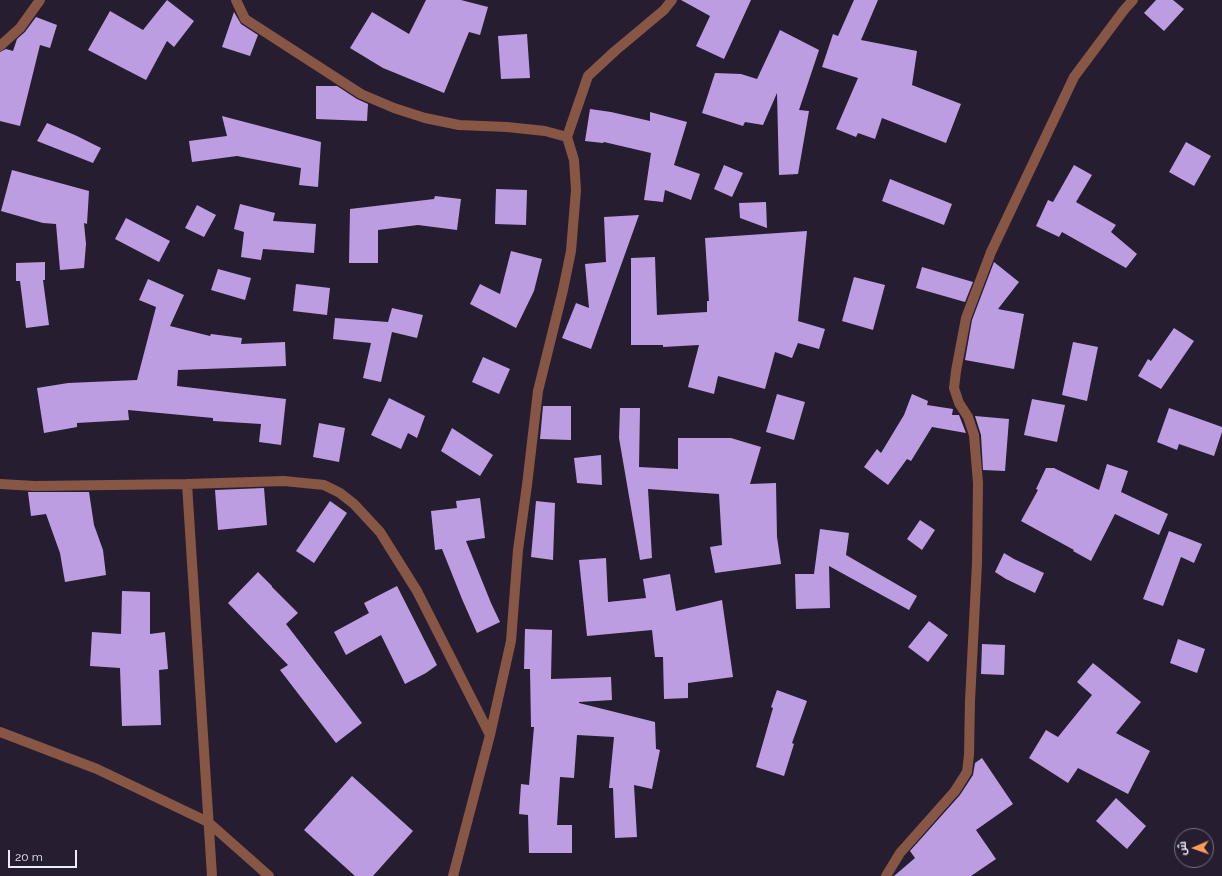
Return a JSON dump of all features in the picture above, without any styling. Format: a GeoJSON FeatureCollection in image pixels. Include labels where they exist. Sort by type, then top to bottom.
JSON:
{"type":"FeatureCollection","features":[{"type":"Feature","properties":{"kind":"street"},"geometry":{"type":"LineString","coordinates":[[0,46],[20,28],[40,0]]}},
{"type":"Feature","properties":{"kind":"street"},"geometry":{"type":"LineString","coordinates":[[236,0],[245,19],[361,94],[394,108],[425,118],[459,125],[530,129],[567,136]]}},
{"type":"Feature","properties":{"kind":"street"},"geometry":{"type":"LineString","coordinates":[[453,876],[490,735],[511,641],[518,550],[528,485],[538,391],[564,290],[571,251],[576,190],[574,160],[567,136],[588,76],[664,10],[672,0]]}},
{"type":"Feature","properties":{"kind":"street"},"geometry":{"type":"LineString","coordinates":[[886,876],[900,853],[955,791],[967,772],[970,755],[970,701],[977,563],[978,483],[974,435],[968,417],[959,403],[954,388],[966,318],[991,252],[1074,78],[1133,0]]}},
{"type":"Feature","properties":{"kind":"street"},"geometry":{"type":"LineString","coordinates":[[0,484],[35,486],[284,481],[324,485],[340,493],[354,504],[380,532],[417,591],[490,735]]}},
{"type":"Feature","properties":{"kind":"street"},"geometry":{"type":"LineString","coordinates":[[187,484],[212,876]]}},
{"type":"Feature","properties":{"kind":"street"},"geometry":{"type":"LineString","coordinates":[[0,732],[97,769],[208,822],[269,876]]}},
{"type":"Feature","properties":{"kind":"building"},"geometry":{"type":"Polygon","coordinates":[[[167,0],[194,21],[174,47],[167,41],[146,80],[88,50],[110,11],[143,30],[167,0]]]}},
{"type":"Feature","properties":{"kind":"building"},"geometry":{"type":"Polygon","coordinates":[[[426,0],[461,0],[488,7],[480,35],[469,32],[444,93],[383,68],[350,48],[372,12],[409,34],[426,0]]]}},
{"type":"Feature","properties":{"kind":"building"},"geometry":{"type":"Polygon","coordinates":[[[681,0],[751,0],[724,59],[696,46],[710,16],[681,0]]]}},
{"type":"Feature","properties":{"kind":"building"},"geometry":{"type":"Polygon","coordinates":[[[854,0],[878,0],[861,40],[917,51],[912,85],[961,104],[946,143],[882,118],[875,139],[858,133],[856,137],[836,129],[858,78],[822,67],[833,34],[838,36],[854,0]]]}},
{"type":"Feature","properties":{"kind":"building"},"geometry":{"type":"Polygon","coordinates":[[[1156,0],[1173,0],[1184,9],[1164,31],[1144,13],[1156,0]]]}},
{"type":"Feature","properties":{"kind":"building"},"geometry":{"type":"Polygon","coordinates":[[[234,12],[241,24],[258,35],[250,56],[222,47],[234,12]]]}},
{"type":"Feature","properties":{"kind":"building"},"geometry":{"type":"Polygon","coordinates":[[[36,17],[57,25],[50,48],[40,45],[20,126],[0,121],[0,52],[6,49],[13,51],[17,39],[25,32],[36,17]]]}},
{"type":"Feature","properties":{"kind":"building"},"geometry":{"type":"Polygon","coordinates":[[[780,30],[819,50],[799,110],[809,111],[798,174],[779,175],[777,93],[763,125],[745,122],[743,126],[702,113],[715,73],[741,74],[757,79],[780,30]]]}},
{"type":"Feature","properties":{"kind":"building"},"geometry":{"type":"Polygon","coordinates":[[[527,34],[530,78],[501,79],[498,36],[527,34]]]}},
{"type":"Feature","properties":{"kind":"building"},"geometry":{"type":"Polygon","coordinates":[[[316,86],[337,86],[368,104],[367,121],[316,119],[316,86]]]}},
{"type":"Feature","properties":{"kind":"building"},"geometry":{"type":"Polygon","coordinates":[[[590,109],[650,121],[650,112],[687,122],[674,165],[700,174],[691,200],[665,190],[663,202],[644,200],[651,153],[604,142],[585,141],[590,109]]]}},
{"type":"Feature","properties":{"kind":"building"},"geometry":{"type":"Polygon","coordinates":[[[222,116],[321,142],[318,187],[299,185],[301,168],[237,156],[192,162],[189,141],[227,136],[222,116]]]}},
{"type":"Feature","properties":{"kind":"building"},"geometry":{"type":"Polygon","coordinates":[[[47,123],[101,148],[93,163],[37,141],[47,123]]]}},
{"type":"Feature","properties":{"kind":"building"},"geometry":{"type":"Polygon","coordinates":[[[1186,142],[1211,156],[1194,186],[1169,172],[1186,142]]]}},
{"type":"Feature","properties":{"kind":"building"},"geometry":{"type":"Polygon","coordinates":[[[724,165],[743,173],[732,197],[714,189],[724,165]]]}},
{"type":"Feature","properties":{"kind":"building"},"geometry":{"type":"Polygon","coordinates":[[[1074,165],[1092,175],[1076,202],[1116,225],[1111,232],[1137,254],[1126,268],[1062,232],[1059,237],[1036,226],[1048,200],[1053,202],[1074,165]]]}},
{"type":"Feature","properties":{"kind":"building"},"geometry":{"type":"Polygon","coordinates":[[[12,170],[89,191],[87,224],[84,223],[86,244],[84,268],[60,270],[56,224],[43,223],[1,211],[12,170]]]}},
{"type":"Feature","properties":{"kind":"building"},"geometry":{"type":"Polygon","coordinates":[[[890,179],[952,204],[944,225],[882,201],[890,179]]]}},
{"type":"Feature","properties":{"kind":"building"},"geometry":{"type":"Polygon","coordinates":[[[496,189],[527,190],[526,225],[495,224],[496,189]]]}},
{"type":"Feature","properties":{"kind":"building"},"geometry":{"type":"Polygon","coordinates":[[[435,196],[461,199],[457,230],[418,225],[378,230],[378,263],[349,263],[350,209],[434,199],[435,196]]]}},
{"type":"Feature","properties":{"kind":"building"},"geometry":{"type":"Polygon","coordinates":[[[766,202],[767,228],[740,218],[739,203],[766,202]]]}},
{"type":"Feature","properties":{"kind":"building"},"geometry":{"type":"Polygon","coordinates":[[[240,204],[275,213],[273,221],[316,224],[314,253],[263,249],[261,260],[241,257],[244,232],[234,229],[240,204]]]}},
{"type":"Feature","properties":{"kind":"building"},"geometry":{"type":"Polygon","coordinates":[[[197,205],[216,215],[204,237],[185,228],[197,205]]]}},
{"type":"Feature","properties":{"kind":"building"},"geometry":{"type":"Polygon","coordinates":[[[639,215],[591,349],[562,338],[576,303],[589,308],[585,264],[606,262],[604,217],[639,215]]]}},
{"type":"Feature","properties":{"kind":"building"},"geometry":{"type":"Polygon","coordinates":[[[126,218],[170,241],[159,262],[115,239],[126,218]]]}},
{"type":"Feature","properties":{"kind":"building"},"geometry":{"type":"Polygon","coordinates":[[[807,231],[798,321],[825,329],[819,349],[798,343],[792,358],[775,352],[765,389],[718,376],[714,394],[688,387],[699,345],[663,347],[663,345],[631,345],[631,258],[655,257],[657,315],[707,312],[707,301],[709,301],[705,238],[807,231]]]}},
{"type":"Feature","properties":{"kind":"building"},"geometry":{"type":"Polygon","coordinates":[[[511,251],[542,259],[534,291],[516,328],[470,304],[480,284],[500,294],[511,251]]]}},
{"type":"Feature","properties":{"kind":"building"},"geometry":{"type":"Polygon","coordinates":[[[45,262],[45,280],[43,280],[49,325],[26,328],[20,281],[16,281],[16,263],[45,262]]]}},
{"type":"Feature","properties":{"kind":"building"},"geometry":{"type":"Polygon","coordinates":[[[994,262],[1019,282],[998,309],[1024,314],[1014,369],[965,360],[972,320],[994,262]]]}},
{"type":"Feature","properties":{"kind":"building"},"geometry":{"type":"Polygon","coordinates":[[[922,267],[973,282],[965,302],[916,288],[922,267]]]}},
{"type":"Feature","properties":{"kind":"building"},"geometry":{"type":"Polygon","coordinates":[[[218,269],[251,278],[245,300],[211,290],[218,269]]]}},
{"type":"Feature","properties":{"kind":"building"},"geometry":{"type":"Polygon","coordinates":[[[854,277],[885,285],[873,330],[842,321],[854,277]]]}},
{"type":"Feature","properties":{"kind":"building"},"geometry":{"type":"Polygon","coordinates":[[[148,279],[184,295],[170,326],[210,336],[211,334],[242,338],[241,344],[285,342],[286,366],[178,370],[177,386],[286,399],[281,445],[259,442],[261,424],[213,421],[213,418],[128,410],[129,420],[77,423],[77,427],[44,433],[37,388],[68,383],[137,380],[156,307],[139,300],[148,279]]]}},
{"type":"Feature","properties":{"kind":"building"},"geometry":{"type":"Polygon","coordinates":[[[296,284],[330,288],[327,315],[293,311],[296,284]]]}},
{"type":"Feature","properties":{"kind":"building"},"geometry":{"type":"Polygon","coordinates":[[[392,308],[423,315],[417,338],[392,332],[381,382],[363,378],[371,343],[333,339],[335,318],[388,322],[392,308]]]}},
{"type":"Feature","properties":{"kind":"building"},"geometry":{"type":"Polygon","coordinates":[[[1174,328],[1194,341],[1161,389],[1138,376],[1148,359],[1151,361],[1174,328]]]}},
{"type":"Feature","properties":{"kind":"building"},"geometry":{"type":"Polygon","coordinates":[[[1073,342],[1098,347],[1087,401],[1062,395],[1073,342]]]}},
{"type":"Feature","properties":{"kind":"building"},"geometry":{"type":"Polygon","coordinates":[[[483,357],[510,369],[499,394],[472,382],[483,357]]]}},
{"type":"Feature","properties":{"kind":"building"},"geometry":{"type":"Polygon","coordinates":[[[777,394],[805,402],[794,440],[766,432],[777,394]]]}},
{"type":"Feature","properties":{"kind":"building"},"geometry":{"type":"Polygon","coordinates":[[[912,394],[928,401],[927,405],[953,409],[952,415],[959,415],[966,433],[932,427],[911,461],[907,459],[888,485],[864,467],[877,449],[881,453],[904,415],[912,394]]]}},
{"type":"Feature","properties":{"kind":"building"},"geometry":{"type":"Polygon","coordinates":[[[389,398],[425,416],[417,438],[408,433],[401,449],[371,435],[389,398]]]}},
{"type":"Feature","properties":{"kind":"building"},"geometry":{"type":"Polygon","coordinates":[[[1032,399],[1065,405],[1057,442],[1024,435],[1032,399]]]}},
{"type":"Feature","properties":{"kind":"building"},"geometry":{"type":"Polygon","coordinates":[[[543,406],[571,406],[571,440],[540,439],[543,406]]]}},
{"type":"Feature","properties":{"kind":"building"},"geometry":{"type":"Polygon","coordinates":[[[620,408],[640,408],[639,467],[678,469],[678,438],[731,438],[761,447],[750,484],[776,483],[777,537],[781,564],[715,573],[710,547],[722,545],[719,494],[648,489],[652,558],[640,560],[619,438],[620,408]]]}},
{"type":"Feature","properties":{"kind":"building"},"geometry":{"type":"Polygon","coordinates":[[[1169,408],[1222,427],[1222,432],[1214,456],[1179,444],[1177,450],[1157,442],[1169,408]]]}},
{"type":"Feature","properties":{"kind":"building"},"geometry":{"type":"Polygon","coordinates":[[[975,416],[1009,419],[1005,471],[983,470],[981,435],[975,416]]]}},
{"type":"Feature","properties":{"kind":"building"},"geometry":{"type":"Polygon","coordinates":[[[319,423],[345,428],[339,462],[313,457],[319,423]]]}},
{"type":"Feature","properties":{"kind":"building"},"geometry":{"type":"Polygon","coordinates":[[[452,428],[493,455],[480,476],[441,451],[452,428]]]}},
{"type":"Feature","properties":{"kind":"building"},"geometry":{"type":"Polygon","coordinates":[[[601,455],[602,485],[577,483],[574,458],[601,455]]]}},
{"type":"Feature","properties":{"kind":"building"},"geometry":{"type":"Polygon","coordinates":[[[1107,464],[1128,471],[1121,492],[1168,514],[1159,535],[1115,514],[1091,561],[1021,521],[1038,490],[1036,489],[1046,468],[1054,468],[1099,490],[1107,464]]]}},
{"type":"Feature","properties":{"kind":"building"},"geometry":{"type":"Polygon","coordinates":[[[264,488],[267,525],[218,530],[215,490],[264,488]]]}},
{"type":"Feature","properties":{"kind":"building"},"geometry":{"type":"Polygon","coordinates":[[[28,492],[89,492],[94,525],[103,550],[106,575],[65,582],[60,553],[46,514],[31,516],[28,492]]]}},
{"type":"Feature","properties":{"kind":"building"},"geometry":{"type":"Polygon","coordinates":[[[480,498],[485,538],[466,541],[500,622],[477,633],[442,549],[435,550],[431,511],[457,508],[456,501],[480,498]]]}},
{"type":"Feature","properties":{"kind":"building"},"geometry":{"type":"Polygon","coordinates":[[[330,501],[347,513],[314,563],[296,551],[330,501]]]}},
{"type":"Feature","properties":{"kind":"building"},"geometry":{"type":"Polygon","coordinates":[[[536,501],[555,503],[553,560],[531,557],[536,501]]]}},
{"type":"Feature","properties":{"kind":"building"},"geometry":{"type":"Polygon","coordinates":[[[920,520],[935,530],[922,550],[907,539],[920,520]]]}},
{"type":"Feature","properties":{"kind":"building"},"geometry":{"type":"Polygon","coordinates":[[[820,529],[849,533],[846,555],[917,596],[909,610],[829,566],[830,608],[796,609],[795,574],[814,574],[820,529]]]}},
{"type":"Feature","properties":{"kind":"building"},"geometry":{"type":"Polygon","coordinates":[[[1169,531],[1202,544],[1194,563],[1181,557],[1163,606],[1143,599],[1169,531]]]}},
{"type":"Feature","properties":{"kind":"building"},"geometry":{"type":"Polygon","coordinates":[[[1004,553],[1044,573],[1035,593],[995,572],[1004,553]]]}},
{"type":"Feature","properties":{"kind":"building"},"geometry":{"type":"Polygon","coordinates":[[[606,558],[608,602],[646,598],[643,579],[670,574],[676,611],[722,600],[733,677],[688,683],[688,698],[664,699],[663,657],[655,657],[652,630],[587,636],[579,560],[606,558]]]}},
{"type":"Feature","properties":{"kind":"building"},"geometry":{"type":"Polygon","coordinates":[[[258,572],[298,613],[286,624],[362,723],[336,743],[280,670],[288,665],[228,603],[258,572]]]}},
{"type":"Feature","properties":{"kind":"building"},"geometry":{"type":"Polygon","coordinates":[[[397,586],[437,665],[426,673],[405,684],[381,635],[346,655],[334,632],[369,613],[364,603],[397,586]]]}},
{"type":"Feature","properties":{"kind":"building"},"geometry":{"type":"Polygon","coordinates":[[[122,591],[150,592],[150,634],[165,632],[168,669],[159,670],[161,725],[122,726],[120,668],[90,666],[92,632],[121,634],[122,591]]]}},
{"type":"Feature","properties":{"kind":"building"},"geometry":{"type":"Polygon","coordinates":[[[929,621],[948,635],[928,662],[908,647],[929,621]]]}},
{"type":"Feature","properties":{"kind":"building"},"geometry":{"type":"Polygon","coordinates":[[[525,629],[552,630],[551,679],[611,677],[612,700],[579,703],[655,722],[656,749],[660,750],[652,789],[634,785],[637,837],[615,838],[613,788],[609,788],[614,737],[577,735],[574,778],[560,777],[557,825],[572,825],[572,853],[529,853],[528,815],[519,814],[521,784],[529,785],[534,727],[531,727],[530,669],[524,669],[525,629]]]}},
{"type":"Feature","properties":{"kind":"building"},"geometry":{"type":"Polygon","coordinates":[[[1178,639],[1205,649],[1197,673],[1170,663],[1178,639]]]}},
{"type":"Feature","properties":{"kind":"building"},"geometry":{"type":"Polygon","coordinates":[[[982,644],[1005,645],[1004,675],[981,674],[982,644]]]}},
{"type":"Feature","properties":{"kind":"building"},"geometry":{"type":"Polygon","coordinates":[[[1093,663],[1141,702],[1116,733],[1150,751],[1128,794],[1078,768],[1068,783],[1029,758],[1046,730],[1058,737],[1092,695],[1077,682],[1093,663]]]}},
{"type":"Feature","properties":{"kind":"building"},"geometry":{"type":"Polygon","coordinates":[[[777,690],[807,701],[792,743],[794,744],[784,776],[756,767],[773,708],[771,707],[777,690]]]}},
{"type":"Feature","properties":{"kind":"building"},"geometry":{"type":"Polygon","coordinates":[[[982,758],[1013,804],[976,830],[996,859],[971,876],[894,876],[915,858],[910,851],[960,795],[973,775],[975,763],[982,758]]]}},
{"type":"Feature","properties":{"kind":"building"},"geometry":{"type":"Polygon","coordinates":[[[352,776],[413,831],[373,876],[355,876],[304,830],[352,776]]]}},
{"type":"Feature","properties":{"kind":"building"},"geometry":{"type":"Polygon","coordinates":[[[1116,798],[1146,826],[1127,849],[1096,821],[1116,798]]]}}]}
